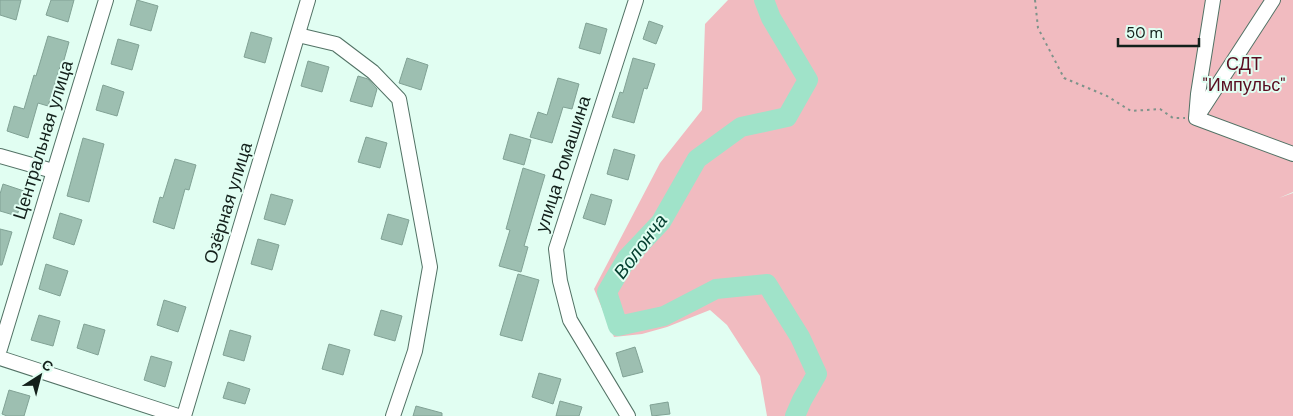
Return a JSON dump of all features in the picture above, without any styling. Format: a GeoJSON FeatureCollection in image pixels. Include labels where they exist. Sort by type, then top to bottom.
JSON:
{"type":"FeatureCollection","features":[{"type":"Feature","properties":{"kind":"street","name":"Центральная улица"},"geometry":{"type":"LineString","coordinates":[[0,349],[106,0]]}},
{"type":"Feature","properties":{"kind":"street","name":"Озёрная улица"},"geometry":{"type":"LineString","coordinates":[[184,416],[308,0]]}},
{"type":"Feature","properties":{"kind":"street","name":"улица Ромашина"},"geometry":{"type":"LineString","coordinates":[[628,416],[570,320],[560,281],[556,249],[636,0]]}},
{"type":"Feature","properties":{"kind":"street"},"geometry":{"type":"LineString","coordinates":[[1196,118],[1213,0]]}},
{"type":"Feature","properties":{"kind":"street"},"geometry":{"type":"LineString","coordinates":[[1196,118],[1273,0]]}},
{"type":"Feature","properties":{"kind":"street"},"geometry":{"type":"LineString","coordinates":[[298,35],[336,44],[373,72],[399,99],[430,266],[415,351],[393,416]]}},
{"type":"Feature","properties":{"kind":"street"},"geometry":{"type":"LineString","coordinates":[[1196,118],[1293,154]]}},
{"type":"Feature","properties":{"kind":"street"},"geometry":{"type":"LineString","coordinates":[[0,156],[53,171]]}},
{"type":"Feature","properties":{"kind":"street"},"geometry":{"type":"LineString","coordinates":[[0,358],[178,416]]}},
{"type":"Feature","properties":{"kind":"path"},"geometry":{"type":"LineString","coordinates":[[1035,0],[1038,28],[1064,78],[1107,96],[1131,111],[1160,109],[1173,118],[1196,118]]}},
{"type":"Feature","properties":{"kind":"green space","name":"СДТ \"Импульс\""},"geometry":{"type":"Polygon","coordinates":[[[728,0],[1293,0],[1293,192],[1279,198],[1293,193],[1293,416],[767,416],[760,376],[727,325],[710,310],[667,327],[642,334],[614,337],[594,289],[660,163],[702,110],[705,24],[728,0]]]}},
{"type":"Feature","properties":{"kind":"building"},"geometry":{"type":"Polygon","coordinates":[[[0,0],[21,0],[16,20],[0,15],[0,0]]]}},
{"type":"Feature","properties":{"kind":"building"},"geometry":{"type":"Polygon","coordinates":[[[51,0],[74,0],[68,22],[46,15],[51,0]]]}},
{"type":"Feature","properties":{"kind":"building"},"geometry":{"type":"Polygon","coordinates":[[[137,0],[158,6],[151,31],[130,25],[137,0]]]}},
{"type":"Feature","properties":{"kind":"building"},"geometry":{"type":"Polygon","coordinates":[[[649,21],[663,26],[656,44],[643,39],[649,21]]]}},
{"type":"Feature","properties":{"kind":"building"},"geometry":{"type":"Polygon","coordinates":[[[586,23],[607,29],[600,54],[579,48],[586,23]]]}},
{"type":"Feature","properties":{"kind":"building"},"geometry":{"type":"Polygon","coordinates":[[[251,32],[272,38],[265,63],[244,57],[251,32]]]}},
{"type":"Feature","properties":{"kind":"building"},"geometry":{"type":"Polygon","coordinates":[[[48,36],[69,42],[48,106],[38,103],[28,138],[7,131],[14,106],[24,109],[48,36]]]}},
{"type":"Feature","properties":{"kind":"building"},"geometry":{"type":"Polygon","coordinates":[[[118,39],[139,45],[132,70],[111,64],[118,39]]]}},
{"type":"Feature","properties":{"kind":"building"},"geometry":{"type":"Polygon","coordinates":[[[407,58],[428,65],[421,90],[399,83],[407,58]]]}},
{"type":"Feature","properties":{"kind":"building"},"geometry":{"type":"Polygon","coordinates":[[[633,58],[655,64],[647,89],[644,88],[634,123],[612,117],[620,92],[623,93],[633,58]]]}},
{"type":"Feature","properties":{"kind":"building"},"geometry":{"type":"Polygon","coordinates":[[[308,61],[329,67],[322,92],[301,86],[308,61]]]}},
{"type":"Feature","properties":{"kind":"building"},"geometry":{"type":"Polygon","coordinates":[[[358,76],[368,79],[377,89],[372,107],[350,101],[358,76]]]}},
{"type":"Feature","properties":{"kind":"building"},"geometry":{"type":"Polygon","coordinates":[[[558,78],[579,84],[572,109],[563,107],[552,143],[530,137],[538,112],[547,115],[558,78]]]}},
{"type":"Feature","properties":{"kind":"building"},"geometry":{"type":"Polygon","coordinates":[[[103,85],[124,92],[117,116],[96,110],[103,85]]]}},
{"type":"Feature","properties":{"kind":"building"},"geometry":{"type":"Polygon","coordinates":[[[510,134],[531,140],[524,165],[503,159],[510,134]]]}},
{"type":"Feature","properties":{"kind":"building"},"geometry":{"type":"Polygon","coordinates":[[[366,137],[387,143],[380,168],[358,162],[366,137]]]}},
{"type":"Feature","properties":{"kind":"building"},"geometry":{"type":"Polygon","coordinates":[[[83,138],[104,144],[89,202],[67,196],[83,138]]]}},
{"type":"Feature","properties":{"kind":"building"},"geometry":{"type":"Polygon","coordinates":[[[614,149],[635,155],[628,180],[607,174],[614,149]]]}},
{"type":"Feature","properties":{"kind":"building"},"geometry":{"type":"Polygon","coordinates":[[[175,159],[196,165],[189,190],[185,189],[174,229],[153,222],[160,197],[163,198],[175,159]]]}},
{"type":"Feature","properties":{"kind":"building"},"geometry":{"type":"Polygon","coordinates":[[[523,168],[545,175],[524,246],[528,247],[521,272],[499,266],[510,230],[506,229],[523,168]]]}},
{"type":"Feature","properties":{"kind":"building"},"geometry":{"type":"Polygon","coordinates":[[[3,184],[24,191],[17,216],[0,211],[0,194],[3,184]]]}},
{"type":"Feature","properties":{"kind":"building"},"geometry":{"type":"Polygon","coordinates":[[[271,194],[293,200],[285,225],[264,219],[271,194]]]}},
{"type":"Feature","properties":{"kind":"building"},"geometry":{"type":"Polygon","coordinates":[[[591,194],[612,200],[605,225],[583,218],[591,194]]]}},
{"type":"Feature","properties":{"kind":"building"},"geometry":{"type":"Polygon","coordinates":[[[60,213],[82,220],[74,245],[53,238],[60,213]]]}},
{"type":"Feature","properties":{"kind":"building"},"geometry":{"type":"Polygon","coordinates":[[[388,214],[409,220],[402,245],[381,239],[388,214]]]}},
{"type":"Feature","properties":{"kind":"building"},"geometry":{"type":"Polygon","coordinates":[[[0,229],[12,232],[2,265],[0,265],[0,229]]]}},
{"type":"Feature","properties":{"kind":"building"},"geometry":{"type":"Polygon","coordinates":[[[258,239],[279,245],[272,270],[251,264],[258,239]]]}},
{"type":"Feature","properties":{"kind":"building"},"geometry":{"type":"Polygon","coordinates":[[[46,264],[68,271],[60,296],[39,289],[46,264]]]}},
{"type":"Feature","properties":{"kind":"building"},"geometry":{"type":"Polygon","coordinates":[[[518,274],[539,280],[522,341],[500,335],[518,274]]]}},
{"type":"Feature","properties":{"kind":"building"},"geometry":{"type":"Polygon","coordinates":[[[164,300],[186,307],[178,332],[157,325],[164,300]]]}},
{"type":"Feature","properties":{"kind":"building"},"geometry":{"type":"Polygon","coordinates":[[[381,310],[402,316],[395,341],[374,335],[381,310]]]}},
{"type":"Feature","properties":{"kind":"building"},"geometry":{"type":"Polygon","coordinates":[[[39,315],[60,321],[53,346],[31,340],[39,315]]]}},
{"type":"Feature","properties":{"kind":"building"},"geometry":{"type":"Polygon","coordinates":[[[84,324],[105,330],[98,355],[77,348],[84,324]]]}},
{"type":"Feature","properties":{"kind":"building"},"geometry":{"type":"Polygon","coordinates":[[[230,330],[251,336],[244,361],[223,355],[230,330]]]}},
{"type":"Feature","properties":{"kind":"building"},"geometry":{"type":"Polygon","coordinates":[[[329,344],[350,350],[343,375],[322,369],[329,344]]]}},
{"type":"Feature","properties":{"kind":"building"},"geometry":{"type":"Polygon","coordinates":[[[635,347],[643,372],[623,377],[616,353],[635,347]]]}},
{"type":"Feature","properties":{"kind":"building"},"geometry":{"type":"Polygon","coordinates":[[[151,356],[172,362],[165,387],[144,380],[151,356]]]}},
{"type":"Feature","properties":{"kind":"building"},"geometry":{"type":"Polygon","coordinates":[[[539,373],[561,379],[553,404],[532,397],[539,373]]]}},
{"type":"Feature","properties":{"kind":"building"},"geometry":{"type":"Polygon","coordinates":[[[228,382],[250,389],[245,404],[223,398],[228,382]]]}},
{"type":"Feature","properties":{"kind":"building"},"geometry":{"type":"Polygon","coordinates":[[[9,390],[30,396],[24,416],[7,416],[2,414],[9,390]]]}},
{"type":"Feature","properties":{"kind":"building"},"geometry":{"type":"Polygon","coordinates":[[[560,401],[582,407],[579,416],[556,416],[560,401]]]}},
{"type":"Feature","properties":{"kind":"building"},"geometry":{"type":"Polygon","coordinates":[[[668,402],[670,414],[652,416],[650,405],[668,402]]]}},
{"type":"Feature","properties":{"kind":"building"},"geometry":{"type":"Polygon","coordinates":[[[416,406],[442,413],[442,416],[413,416],[416,406]]]}},
{"type":"Feature","properties":{"kind":"waterway","name":"Волонча"},"geometry":{"type":"LineString","coordinates":[[764,0],[771,18],[808,80],[787,117],[741,127],[697,159],[661,222],[627,258],[607,292],[618,326],[664,316],[716,289],[767,284],[800,337],[817,374],[795,416]]}}]}
